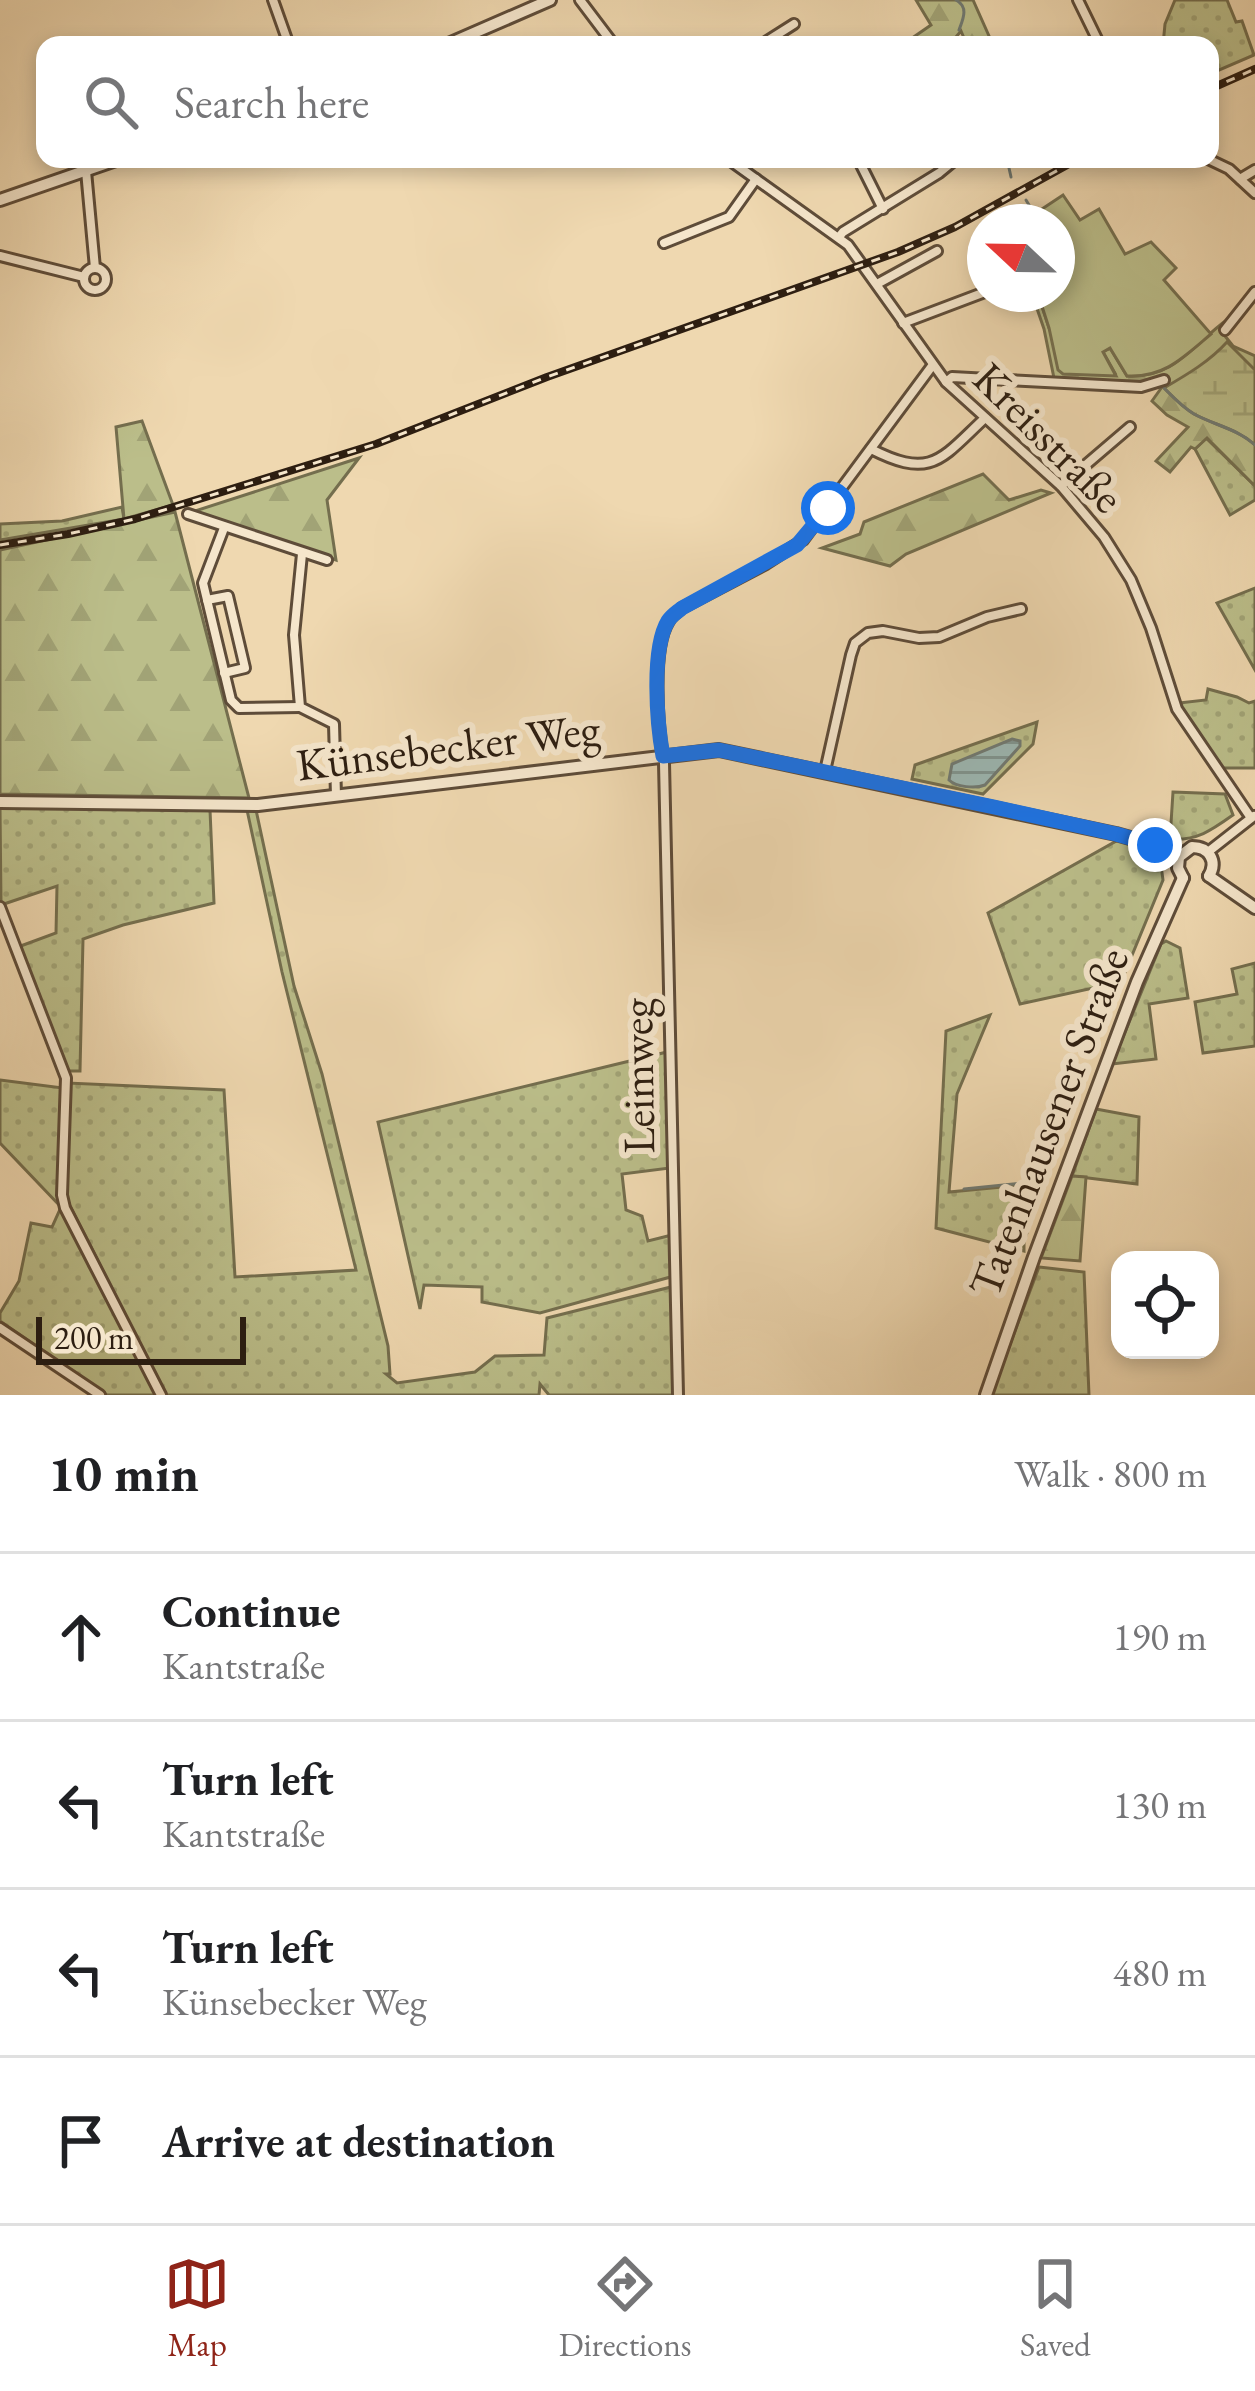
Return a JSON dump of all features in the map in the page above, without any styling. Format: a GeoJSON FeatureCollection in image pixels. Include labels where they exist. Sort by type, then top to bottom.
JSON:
{"type":"FeatureCollection","features":[{"type":"Feature","properties":{"kind":"street"},"geometry":{"type":"LineString","coordinates":[[273,0],[286,36]]}},
{"type":"Feature","properties":{"kind":"street"},"geometry":{"type":"LineString","coordinates":[[467,36],[550,0]]}},
{"type":"Feature","properties":{"kind":"street"},"geometry":{"type":"LineString","coordinates":[[580,0],[607,36]]}},
{"type":"Feature","properties":{"kind":"street"},"geometry":{"type":"LineString","coordinates":[[1078,0],[1096,36]]}},
{"type":"Feature","properties":{"kind":"street"},"geometry":{"type":"LineString","coordinates":[[775,36],[794,24]]}},
{"type":"Feature","properties":{"kind":"street"},"geometry":{"type":"LineString","coordinates":[[1219,164],[1255,193]]}},
{"type":"Feature","properties":{"kind":"street"},"geometry":{"type":"LineString","coordinates":[[0,200],[83,168]]}},
{"type":"Feature","properties":{"kind":"street"},"geometry":{"type":"LineString","coordinates":[[88,168],[95,268]]}},
{"type":"Feature","properties":{"kind":"street","name":"Kreisstraße"},"geometry":{"type":"LineString","coordinates":[[741,168],[848,245],[946,382],[1060,486],[1104,537],[1131,580],[1177,709],[1253,816]]}},
{"type":"Feature","properties":{"kind":"street"},"geometry":{"type":"LineString","coordinates":[[863,168],[883,209]]}},
{"type":"Feature","properties":{"kind":"street"},"geometry":{"type":"LineString","coordinates":[[839,237],[943,168]]}},
{"type":"Feature","properties":{"kind":"street"},"geometry":{"type":"LineString","coordinates":[[1240,178],[1255,170]]}},
{"type":"Feature","properties":{"kind":"street"},"geometry":{"type":"LineString","coordinates":[[664,243],[729,218],[756,179]]}},
{"type":"Feature","properties":{"kind":"street"},"geometry":{"type":"LineString","coordinates":[[877,284],[937,251]]}},
{"type":"Feature","properties":{"kind":"street"},"geometry":{"type":"LineString","coordinates":[[0,256],[84,277]]}},
{"type":"Feature","properties":{"kind":"street"},"geometry":{"type":"LineString","coordinates":[[95,268],[106,277],[103,287],[96,290],[89,289],[84,277],[95,268]]}},
{"type":"Feature","properties":{"kind":"street"},"geometry":{"type":"LineString","coordinates":[[1225,330],[1255,292]]}},
{"type":"Feature","properties":{"kind":"street"},"geometry":{"type":"LineString","coordinates":[[903,323],[967,299]]}},
{"type":"Feature","properties":{"kind":"street"},"geometry":{"type":"LineString","coordinates":[[932,366],[871,449],[910,466],[936,462],[985,418]]}},
{"type":"Feature","properties":{"kind":"street"},"geometry":{"type":"LineString","coordinates":[[946,382],[952,377],[1141,387],[1164,380]]}},
{"type":"Feature","properties":{"kind":"street"},"geometry":{"type":"LineString","coordinates":[[1060,486],[1130,427]]}},
{"type":"Feature","properties":{"kind":"street","name":"Leimweg"},"geometry":{"type":"LineString","coordinates":[[678,1395],[660,653],[667,623],[682,608],[797,545],[871,449]]}},
{"type":"Feature","properties":{"kind":"street"},"geometry":{"type":"LineString","coordinates":[[188,514],[327,560]]}},
{"type":"Feature","properties":{"kind":"street"},"geometry":{"type":"LineString","coordinates":[[224,528],[203,583],[231,700],[239,708],[300,707],[334,724],[336,796]]}},
{"type":"Feature","properties":{"kind":"street"},"geometry":{"type":"LineString","coordinates":[[300,707],[294,635],[302,554]]}},
{"type":"Feature","properties":{"kind":"street"},"geometry":{"type":"LineString","coordinates":[[207,600],[228,596],[241,650],[245,668],[224,673]]}},
{"type":"Feature","properties":{"kind":"street"},"geometry":{"type":"LineString","coordinates":[[825,771],[851,655],[861,638],[883,631],[939,637],[1021,609]]}},
{"type":"Feature","properties":{"kind":"street","name":"Künsebecker Weg"},"geometry":{"type":"LineString","coordinates":[[0,802],[258,805],[719,750],[1116,834],[1179,857]]}},
{"type":"Feature","properties":{"kind":"street"},"geometry":{"type":"LineString","coordinates":[[1208,852],[1253,816]]}},
{"type":"Feature","properties":{"kind":"street"},"geometry":{"type":"LineString","coordinates":[[1208,852],[1192,847],[1179,857],[1178,868],[1255,908]]}},
{"type":"Feature","properties":{"kind":"street"},"geometry":{"type":"LineString","coordinates":[[1196,879],[1213,866],[1208,852]]}},
{"type":"Feature","properties":{"kind":"street","name":"Tatenhausener Straße"},"geometry":{"type":"LineString","coordinates":[[986,1395],[1137,982],[1196,879]]}},
{"type":"Feature","properties":{"kind":"street"},"geometry":{"type":"LineString","coordinates":[[0,907],[66,1078],[65,1208],[161,1395]]}},
{"type":"Feature","properties":{"kind":"street"},"geometry":{"type":"LineString","coordinates":[[0,1328],[100,1395]]}},
{"type":"Feature","properties":{"kind":"green space"},"geometry":{"type":"Polygon","coordinates":[[[916,0],[973,0],[989,36],[963,36],[961,31],[957,36],[915,36],[931,25],[916,0]]]}},
{"type":"Feature","properties":{"kind":"green space"},"geometry":{"type":"Polygon","coordinates":[[[1175,0],[1227,0],[1236,22],[1242,21],[1254,55],[1219,70],[1219,36],[1164,36],[1175,0]]]}},
{"type":"Feature","properties":{"kind":"green space"},"geometry":{"type":"Polygon","coordinates":[[[1099,209],[1125,254],[1151,242],[1176,268],[1164,280],[1211,334],[1173,364],[1140,376],[1127,376],[1110,348],[1103,352],[1116,376],[1063,374],[1058,370],[1044,312],[1075,312],[1075,213],[1080,220],[1099,209]]]}},
{"type":"Feature","properties":{"kind":"green space"},"geometry":{"type":"Polygon","coordinates":[[[1038,312],[1044,312],[1049,328],[1116,375],[1103,352],[1110,348],[1127,376],[1171,366],[1228,319],[1221,331],[1233,346],[1255,356],[1255,486],[1207,438],[1195,449],[1191,447],[1170,472],[1156,461],[1188,427],[1152,401],[1162,387],[1157,378],[1142,382],[1054,378],[1038,312]]]}},
{"type":"Feature","properties":{"kind":"green space"},"geometry":{"type":"Polygon","coordinates":[[[1227,342],[1255,370],[1255,445],[1194,414],[1164,388],[1227,342]]]}},
{"type":"Feature","properties":{"kind":"green space"},"geometry":{"type":"Polygon","coordinates":[[[142,421],[173,505],[124,519],[116,427],[142,421]]]}},
{"type":"Feature","properties":{"kind":"green space"},"geometry":{"type":"Polygon","coordinates":[[[1206,438],[1255,486],[1255,500],[1230,515],[1195,449],[1206,438]]]}},
{"type":"Feature","properties":{"kind":"green space"},"geometry":{"type":"Polygon","coordinates":[[[359,458],[327,500],[336,560],[192,512],[359,458]]]}},
{"type":"Feature","properties":{"kind":"green space"},"geometry":{"type":"Polygon","coordinates":[[[983,474],[1009,500],[1041,490],[1051,493],[906,554],[890,566],[822,548],[860,534],[864,522],[983,474]]]}},
{"type":"Feature","properties":{"kind":"green space"},"geometry":{"type":"Polygon","coordinates":[[[122,507],[124,519],[0,540],[0,524],[62,521],[122,507]]]}},
{"type":"Feature","properties":{"kind":"green space"},"geometry":{"type":"Polygon","coordinates":[[[175,512],[249,798],[0,794],[0,550],[175,512]]]}},
{"type":"Feature","properties":{"kind":"green space"},"geometry":{"type":"Polygon","coordinates":[[[1255,588],[1255,670],[1217,603],[1255,588]]]}},
{"type":"Feature","properties":{"kind":"green space"},"geometry":{"type":"Polygon","coordinates":[[[1208,689],[1255,701],[1255,768],[1222,768],[1182,711],[1179,703],[1206,700],[1208,689]]]}},
{"type":"Feature","properties":{"kind":"green space"},"geometry":{"type":"Polygon","coordinates":[[[1037,722],[1033,744],[983,794],[912,779],[915,765],[1037,722]]]}},
{"type":"Feature","properties":{"kind":"green space"},"geometry":{"type":"Polygon","coordinates":[[[1173,792],[1225,794],[1233,815],[1196,836],[1170,839],[1173,792]]]}},
{"type":"Feature","properties":{"kind":"green space"},"geometry":{"type":"Polygon","coordinates":[[[0,807],[210,810],[214,903],[83,939],[80,1071],[68,1071],[54,1044],[18,947],[56,933],[57,886],[1,905],[0,807]]]}},
{"type":"Feature","properties":{"kind":"green space"},"geometry":{"type":"Polygon","coordinates":[[[247,810],[256,810],[294,986],[322,1074],[388,1346],[390,1374],[386,1374],[397,1383],[475,1372],[495,1356],[544,1355],[547,1318],[671,1287],[674,1395],[549,1395],[540,1384],[539,1395],[166,1395],[66,1198],[68,1083],[224,1090],[235,1277],[356,1270],[247,810]]]}},
{"type":"Feature","properties":{"kind":"green space"},"geometry":{"type":"Polygon","coordinates":[[[1120,839],[1160,858],[1163,880],[1121,982],[1020,1004],[988,913],[1120,839]]]}},
{"type":"Feature","properties":{"kind":"green space"},"geometry":{"type":"Polygon","coordinates":[[[1166,941],[1180,948],[1188,998],[1149,1004],[1156,1059],[1112,1064],[1161,944],[1166,941]]]}},
{"type":"Feature","properties":{"kind":"green space"},"geometry":{"type":"Polygon","coordinates":[[[1255,963],[1255,1046],[1203,1053],[1195,1002],[1237,994],[1232,969],[1255,963]]]}},
{"type":"Feature","properties":{"kind":"green space"},"geometry":{"type":"Polygon","coordinates":[[[990,1015],[957,1094],[949,1192],[1043,1183],[1024,1251],[936,1228],[946,1031],[990,1015]]]}},
{"type":"Feature","properties":{"kind":"green space"},"geometry":{"type":"Polygon","coordinates":[[[667,1052],[670,1168],[622,1174],[626,1210],[642,1216],[648,1241],[672,1235],[674,1276],[540,1313],[482,1302],[482,1287],[424,1285],[420,1309],[378,1122],[667,1052]]]}},
{"type":"Feature","properties":{"kind":"green space"},"geometry":{"type":"Polygon","coordinates":[[[0,1080],[63,1088],[59,1195],[158,1395],[107,1395],[0,1321],[19,1281],[31,1223],[52,1227],[61,1207],[0,1143],[0,1080]]]}},
{"type":"Feature","properties":{"kind":"green space"},"geometry":{"type":"Polygon","coordinates":[[[1096,1109],[1139,1117],[1137,1184],[1072,1176],[1096,1109]]]}},
{"type":"Feature","properties":{"kind":"green space"},"geometry":{"type":"Polygon","coordinates":[[[1072,1176],[1086,1177],[1080,1261],[1041,1258],[1072,1176]]]}},
{"type":"Feature","properties":{"kind":"green space"},"geometry":{"type":"Polygon","coordinates":[[[1039,1267],[1084,1272],[1089,1395],[991,1395],[1039,1267]]]}},
{"type":"Feature","properties":{"kind":"water"},"geometry":{"type":"Polygon","coordinates":[[[1012,739],[1020,741],[1020,746],[985,785],[966,787],[949,780],[952,764],[1012,739]]]}},
{"type":"Feature","properties":{"kind":"waterway"},"geometry":{"type":"LineString","coordinates":[[956,0],[964,10],[959,30]]}},
{"type":"Feature","properties":{"kind":"waterway"},"geometry":{"type":"LineString","coordinates":[[1009,168],[1011,177]]}},
{"type":"Feature","properties":{"kind":"waterway"},"geometry":{"type":"LineString","coordinates":[[1026,200],[1028,204]]}},
{"type":"Feature","properties":{"kind":"waterway"},"geometry":{"type":"LineString","coordinates":[[1164,388],[1194,414],[1255,445]]}},
{"type":"Feature","properties":{"kind":"waterway"},"geometry":{"type":"LineString","coordinates":[[964,1189],[1042,1181]]}},
{"type":"Feature","properties":{"kind":"railway"},"geometry":{"type":"LineString","coordinates":[[1219,85],[1255,69]]}},
{"type":"Feature","properties":{"kind":"railway"},"geometry":{"type":"LineString","coordinates":[[0,545],[135,519],[376,444],[547,377],[898,252],[955,227],[1062,168]]}},
{"type":"Feature","properties":{"kind":"route"},"geometry":{"type":"LineString","coordinates":[[828,508],[797,545],[682,608],[667,623],[658,696],[663,756],[719,750],[1155,845]]}}]}
